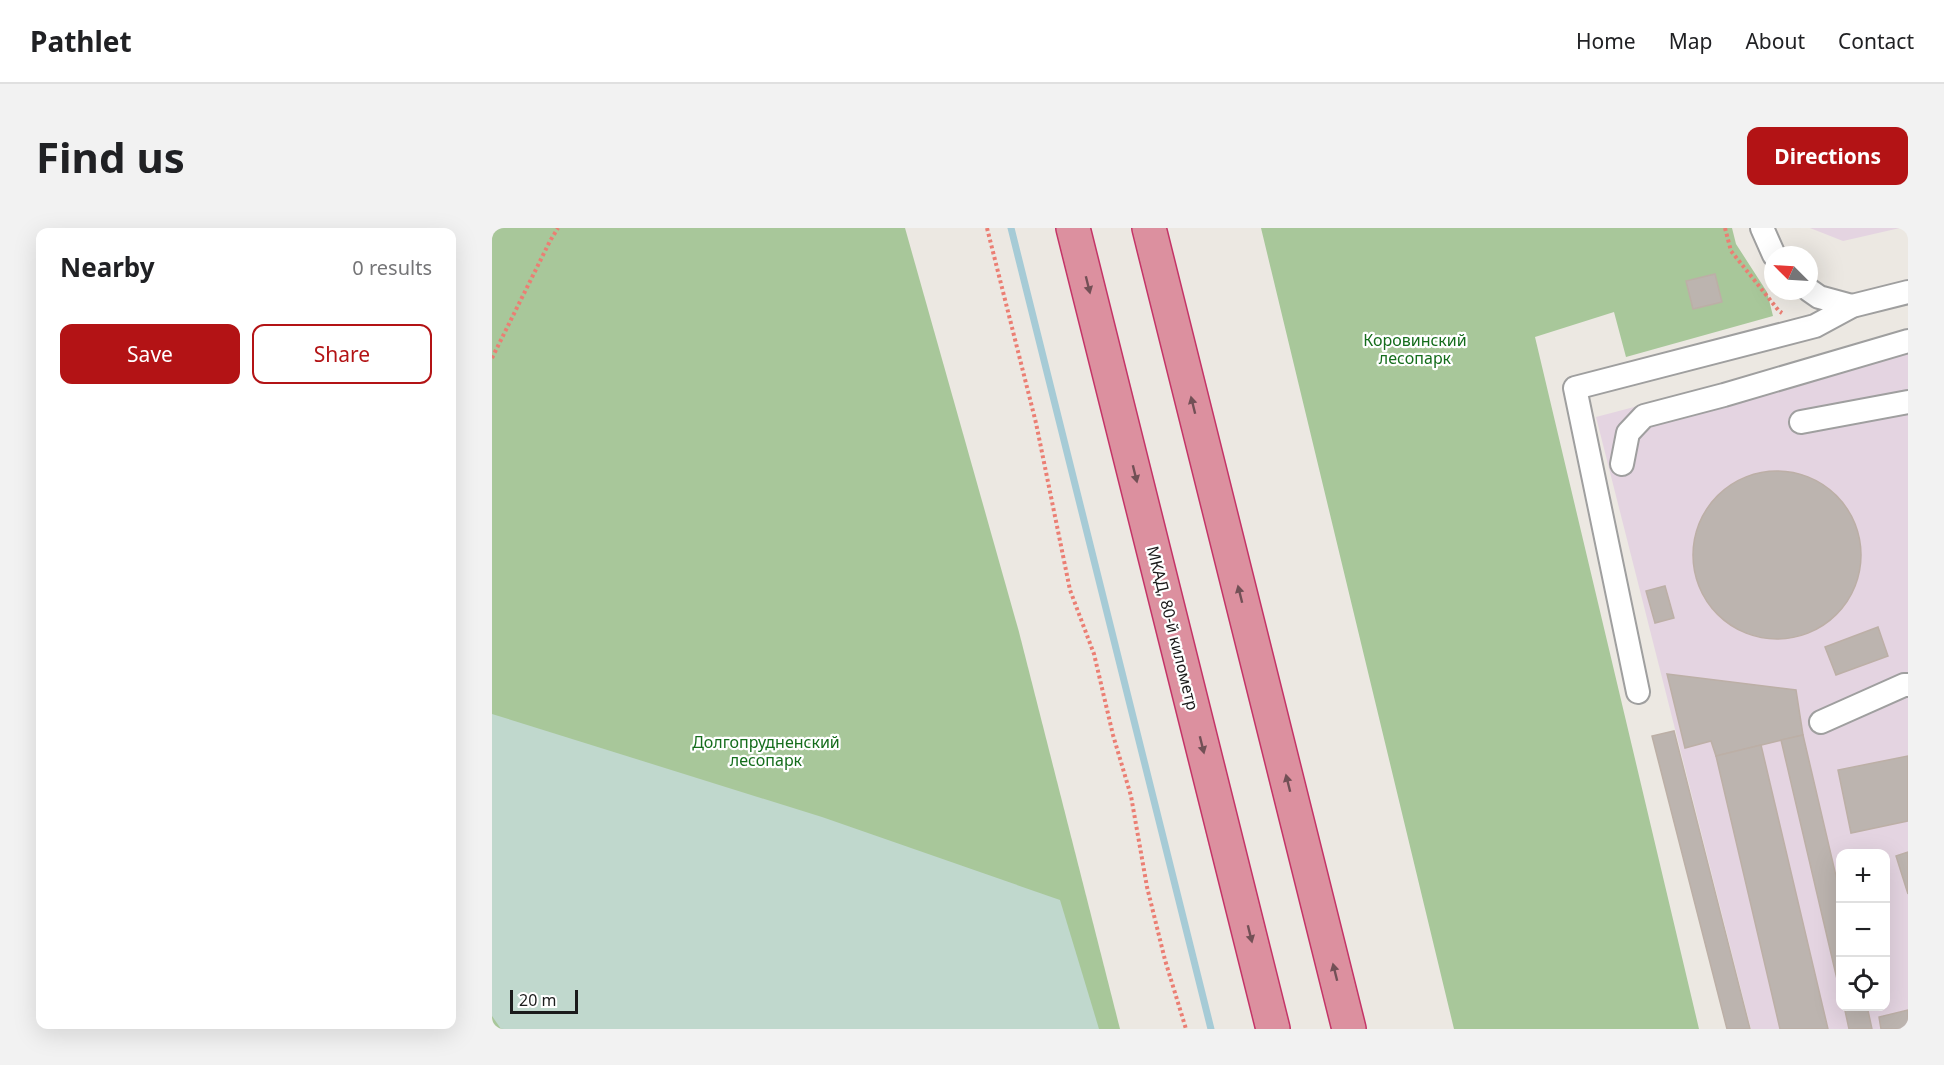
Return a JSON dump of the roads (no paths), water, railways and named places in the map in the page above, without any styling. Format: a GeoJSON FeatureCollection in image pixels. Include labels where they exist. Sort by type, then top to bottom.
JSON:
{"type":"FeatureCollection","features":[{"type":"Feature","properties":{"kind":"highway","name":"МКАД, 80-й километр"},"geometry":{"type":"LineString","coordinates":[[1073,228],[1273,1029]]}},
{"type":"Feature","properties":{"kind":"highway"},"geometry":{"type":"LineString","coordinates":[[1149,228],[1349,1029]]}},
{"type":"Feature","properties":{"kind":"street"},"geometry":{"type":"LineString","coordinates":[[1762,228],[1770,246]]}},
{"type":"Feature","properties":{"kind":"street"},"geometry":{"type":"LineString","coordinates":[[1638,692],[1575,388],[1815,326],[1852,306],[1908,292]]}},
{"type":"Feature","properties":{"kind":"street"},"geometry":{"type":"LineString","coordinates":[[1818,296],[1852,306]]}},
{"type":"Feature","properties":{"kind":"street"},"geometry":{"type":"LineString","coordinates":[[1622,464],[1628,433],[1644,416],[1908,341]]}},
{"type":"Feature","properties":{"kind":"street"},"geometry":{"type":"LineString","coordinates":[[1801,422],[1908,402]]}},
{"type":"Feature","properties":{"kind":"street"},"geometry":{"type":"LineString","coordinates":[[1821,722],[1908,685]]}},
{"type":"Feature","properties":{"kind":"waterway"},"geometry":{"type":"LineString","coordinates":[[1011,228],[1211,1029]]}},
{"type":"Feature","properties":{"kind":"park label","name":"Коровинский лесопарк"},"geometry":{"type":"Point","coordinates":[1415,349]}},
{"type":"Feature","properties":{"kind":"park label","name":"Долгопрудненский лесопарк"},"geometry":{"type":"Point","coordinates":[766,751]}}]}
